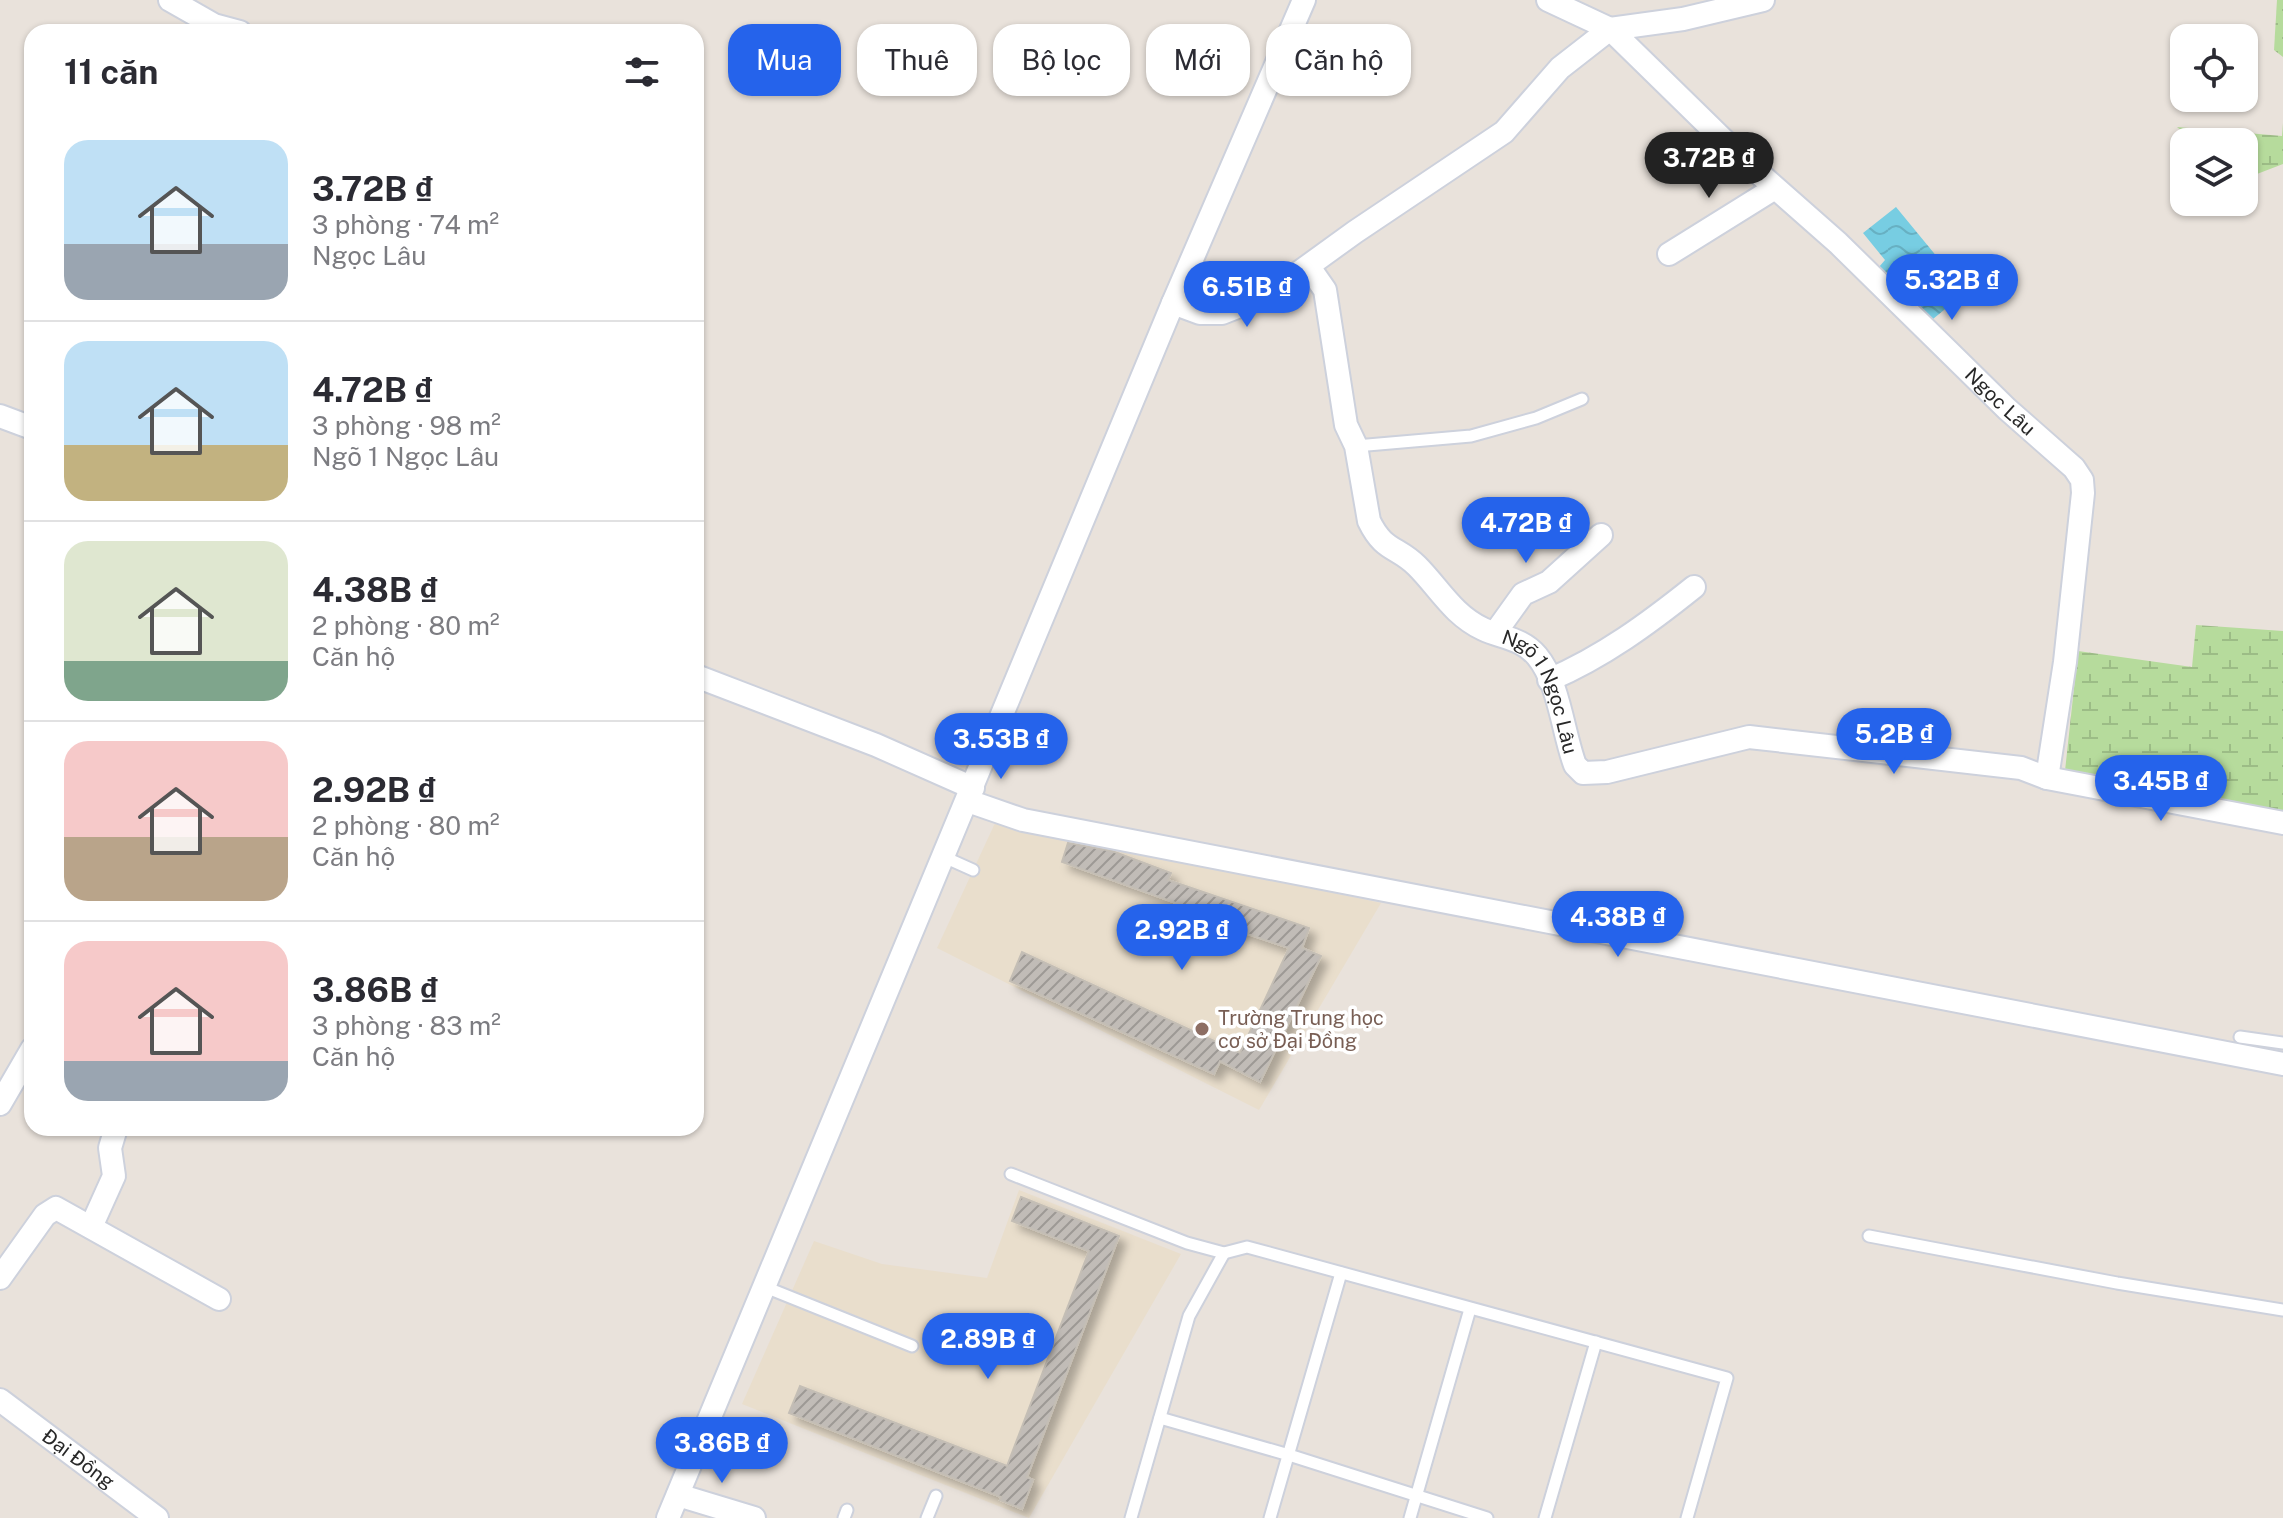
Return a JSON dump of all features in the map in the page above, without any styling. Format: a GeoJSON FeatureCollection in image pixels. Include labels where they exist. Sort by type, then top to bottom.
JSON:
{"type":"FeatureCollection","features":[{"type":"Feature","properties":{"kind":"street"},"geometry":{"type":"LineString","coordinates":[[170,0],[212,24]]}},
{"type":"Feature","properties":{"kind":"street"},"geometry":{"type":"LineString","coordinates":[[668,1518],[1173,303],[1304,0]]}},
{"type":"Feature","properties":{"kind":"street","name":"Ngọc Lâu"},"geometry":{"type":"LineString","coordinates":[[1548,0],[1610,29],[1775,188],[1858,262],[2007,409],[2074,468],[2082,480],[2065,662],[2047,778]]}},
{"type":"Feature","properties":{"kind":"street"},"geometry":{"type":"LineString","coordinates":[[1173,303],[1207,314],[1230,311],[1255,300],[1309,267],[1355,232],[1504,132],[1560,68],[1610,29],[1683,19],[1763,0]]}},
{"type":"Feature","properties":{"kind":"street"},"geometry":{"type":"LineString","coordinates":[[1669,254],[1775,188]]}},
{"type":"Feature","properties":{"kind":"street","name":"Ngõ 1 Ngọc Lâu"},"geometry":{"type":"LineString","coordinates":[[1309,267],[1325,290],[1346,425],[1356,446],[1369,521],[1381,542],[1419,568],[1456,613],[1483,629],[1526,645],[1538,657],[1549,680],[1575,765],[1583,773],[1607,772],[1749,737],[2021,768],[2047,778]]}},
{"type":"Feature","properties":{"kind":"street"},"geometry":{"type":"LineString","coordinates":[[0,416],[24,425]]}},
{"type":"Feature","properties":{"kind":"street"},"geometry":{"type":"LineString","coordinates":[[1495,633],[1523,594],[1551,580],[1601,535]]}},
{"type":"Feature","properties":{"kind":"street"},"geometry":{"type":"LineString","coordinates":[[1549,680],[1589,661],[1694,587]]}},
{"type":"Feature","properties":{"kind":"street"},"geometry":{"type":"LineString","coordinates":[[704,679],[876,745],[1023,820],[2283,1064]]}},
{"type":"Feature","properties":{"kind":"street"},"geometry":{"type":"LineString","coordinates":[[2047,778],[2283,823]]}},
{"type":"Feature","properties":{"kind":"street"},"geometry":{"type":"LineString","coordinates":[[0,1104],[24,1063]]}},
{"type":"Feature","properties":{"kind":"street"},"geometry":{"type":"LineString","coordinates":[[91,1227],[114,1176],[110,1148],[114,1136]]}},
{"type":"Feature","properties":{"kind":"street"},"geometry":{"type":"LineString","coordinates":[[0,1278],[51,1210],[58,1208],[219,1299]]}},
{"type":"Feature","properties":{"kind":"street","name":"Đại Đồng"},"geometry":{"type":"LineString","coordinates":[[0,1400],[157,1518]]}},
{"type":"Feature","properties":{"kind":"street"},"geometry":{"type":"LineString","coordinates":[[678,1495],[754,1518]]}},
{"type":"Feature","properties":{"kind":"lane"},"geometry":{"type":"LineString","coordinates":[[1356,446],[1471,436],[1536,418],[1582,399]]}},
{"type":"Feature","properties":{"kind":"lane"},"geometry":{"type":"LineString","coordinates":[[944,857],[973,870]]}},
{"type":"Feature","properties":{"kind":"lane"},"geometry":{"type":"LineString","coordinates":[[2240,1037],[2283,1043]]}},
{"type":"Feature","properties":{"kind":"lane"},"geometry":{"type":"LineString","coordinates":[[1011,1174],[1187,1243],[1224,1253],[1247,1247],[1727,1378],[1687,1518]]}},
{"type":"Feature","properties":{"kind":"lane"},"geometry":{"type":"LineString","coordinates":[[1869,1236],[2117,1283],[2283,1310]]}},
{"type":"Feature","properties":{"kind":"lane"},"geometry":{"type":"LineString","coordinates":[[1131,1518],[1189,1316],[1224,1253]]}},
{"type":"Feature","properties":{"kind":"lane"},"geometry":{"type":"LineString","coordinates":[[1270,1518],[1341,1273]]}},
{"type":"Feature","properties":{"kind":"lane"},"geometry":{"type":"LineString","coordinates":[[765,1287],[912,1346]]}},
{"type":"Feature","properties":{"kind":"lane"},"geometry":{"type":"LineString","coordinates":[[1410,1518],[1470,1309]]}},
{"type":"Feature","properties":{"kind":"lane"},"geometry":{"type":"LineString","coordinates":[[1545,1518],[1596,1342]]}},
{"type":"Feature","properties":{"kind":"lane"},"geometry":{"type":"LineString","coordinates":[[1160,1418],[1487,1518]]}},
{"type":"Feature","properties":{"kind":"lane"},"geometry":{"type":"LineString","coordinates":[[927,1518],[936,1496]]}},
{"type":"Feature","properties":{"kind":"shaded area","name":"Trường Trung học cơ sở Đại Đồng"},"geometry":{"type":"Polygon","coordinates":[[[996,821],[1381,903],[1259,1110],[937,948],[996,821]]]}},
{"type":"Feature","properties":{"kind":"shaded area"},"geometry":{"type":"Polygon","coordinates":[[[1019,1190],[1181,1254],[1029,1518],[742,1404],[814,1241],[882,1264],[987,1278],[1019,1190]]]}},
{"type":"Feature","properties":{"kind":"green space"},"geometry":{"type":"Polygon","coordinates":[[[2277,0],[2283,0],[2283,57],[2274,50],[2277,0]]]}},
{"type":"Feature","properties":{"kind":"green space"},"geometry":{"type":"Polygon","coordinates":[[[2283,123],[2283,164],[2258,174],[2258,134],[2282,136],[2283,123]]]}},
{"type":"Feature","properties":{"kind":"green space"},"geometry":{"type":"Polygon","coordinates":[[[2196,625],[2283,631],[2283,813],[2065,771],[2078,651],[2192,667],[2196,625]]]}},
{"type":"Feature","properties":{"kind":"water"},"geometry":{"type":"Polygon","coordinates":[[[1896,207],[1966,292],[1933,319],[1879,267],[1885,260],[1863,233],[1896,207]]]}},
{"type":"Feature","properties":{"kind":"building"},"geometry":{"type":"Polygon","coordinates":[[[1068,843],[1112,851],[1171,873],[1168,880],[1309,928],[1302,948],[1321,956],[1260,1082],[1220,1061],[1214,1074],[1010,981],[1022,952],[1240,1053],[1289,948],[1177,910],[1179,904],[1062,862],[1068,843]]]}},
{"type":"Feature","properties":{"kind":"building"},"geometry":{"type":"Polygon","coordinates":[[[1021,1197],[1119,1236],[1027,1477],[1033,1480],[1022,1509],[1000,1500],[1001,1497],[789,1413],[800,1386],[1007,1466],[1089,1251],[1012,1221],[1021,1197]]]}},
{"type":"Feature","properties":{"kind":"place","name":"Trường Trung học cơ sở Đại Đồng"},"geometry":{"type":"Point","coordinates":[1202,1029]}}]}
